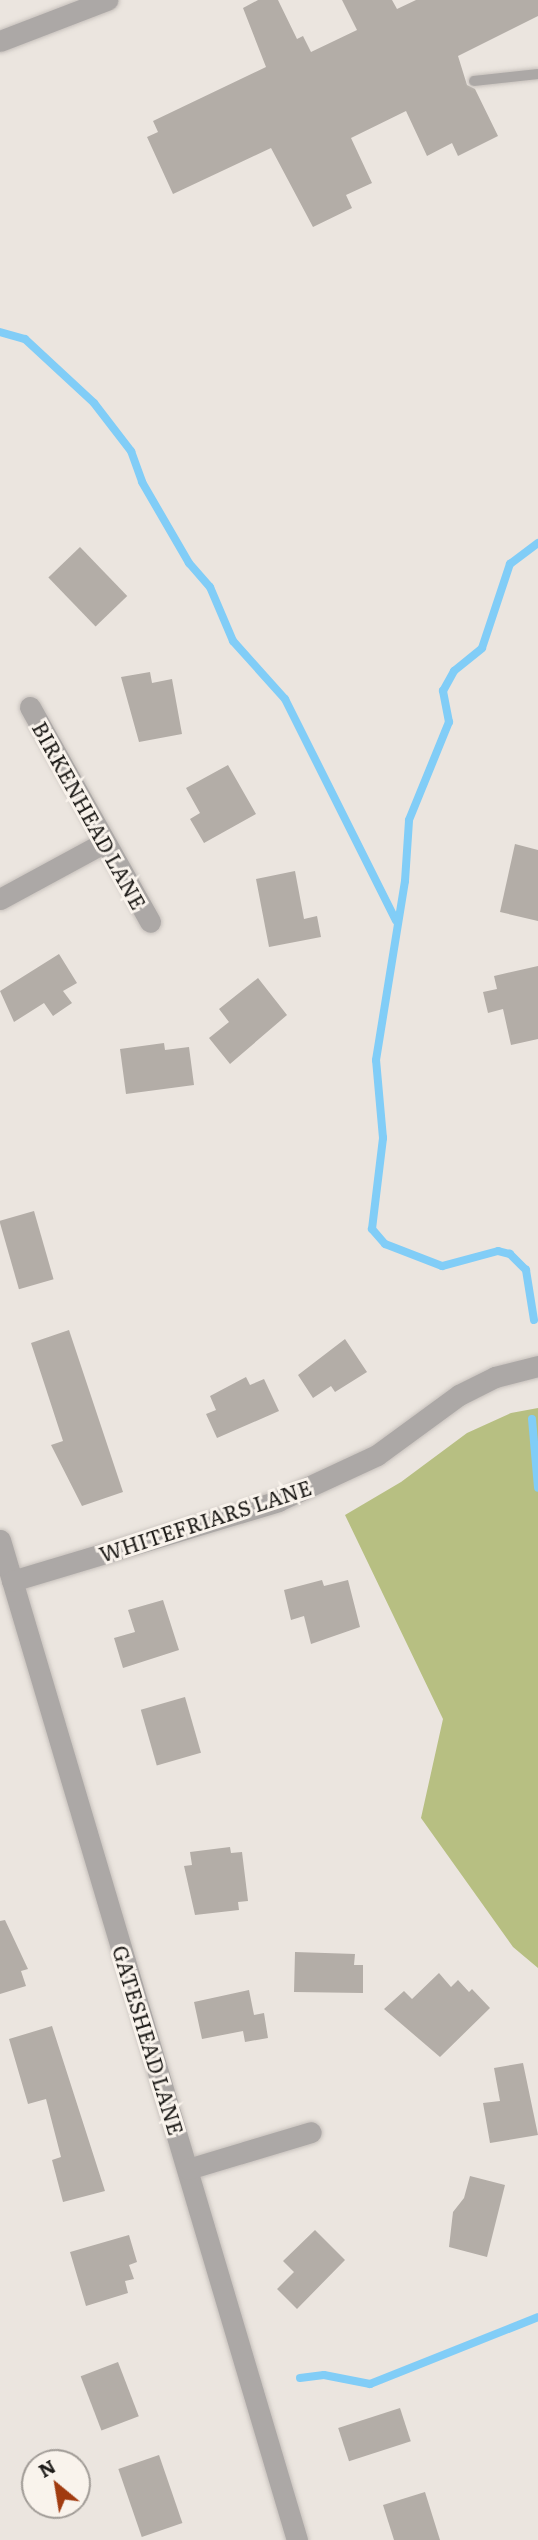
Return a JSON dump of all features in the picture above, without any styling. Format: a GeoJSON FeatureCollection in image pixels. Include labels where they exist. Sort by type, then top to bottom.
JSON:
{"type":"FeatureCollection","features":[{"type":"Feature","properties":{"kind":"street"},"geometry":{"type":"LineString","coordinates":[[0,41],[107,0]]}},
{"type":"Feature","properties":{"kind":"street","name":"BIRKENHEAD LANE"},"geometry":{"type":"LineString","coordinates":[[30,707],[103,843],[150,922]]}},
{"type":"Feature","properties":{"kind":"street"},"geometry":{"type":"LineString","coordinates":[[0,899],[103,843]]}},
{"type":"Feature","properties":{"kind":"street","name":"WHITEFRIARS LANE"},"geometry":{"type":"LineString","coordinates":[[12,1581],[278,1501],[377,1455],[459,1395],[495,1377],[538,1366]]}},
{"type":"Feature","properties":{"kind":"street","name":"GATESHEAD LANE"},"geometry":{"type":"LineString","coordinates":[[0,1540],[297,2540]]}},
{"type":"Feature","properties":{"kind":"street"},"geometry":{"type":"LineString","coordinates":[[188,2169],[311,2132]]}},
{"type":"Feature","properties":{"kind":"lane"},"geometry":{"type":"LineString","coordinates":[[474,81],[538,74]]}},
{"type":"Feature","properties":{"kind":"green space"},"geometry":{"type":"Polygon","coordinates":[[[538,1408],[538,1968],[513,1947],[421,1818],[443,1719],[345,1515],[401,1482],[467,1433],[511,1413],[538,1408]]]}},
{"type":"Feature","properties":{"kind":"building"},"geometry":{"type":"Polygon","coordinates":[[[258,0],[278,0],[297,39],[303,36],[311,52],[357,30],[342,0],[392,0],[397,9],[416,0],[538,0],[538,16],[458,56],[467,85],[475,89],[498,136],[458,156],[452,143],[427,156],[406,111],[351,138],[372,183],[346,195],[352,208],[313,227],[271,148],[173,194],[147,137],[158,132],[153,121],[266,67],[243,8],[258,0]]]}},
{"type":"Feature","properties":{"kind":"building"},"geometry":{"type":"Polygon","coordinates":[[[80,547],[127,596],[96,626],[48,578],[80,547]]]}},
{"type":"Feature","properties":{"kind":"building"},"geometry":{"type":"Polygon","coordinates":[[[150,672],[152,683],[172,679],[182,734],[139,742],[121,677],[150,672]]]}},
{"type":"Feature","properties":{"kind":"building"},"geometry":{"type":"Polygon","coordinates":[[[228,765],[256,814],[204,843],[190,819],[200,813],[186,788],[228,765]]]}},
{"type":"Feature","properties":{"kind":"building"},"geometry":{"type":"Polygon","coordinates":[[[515,844],[538,850],[538,921],[500,912],[515,844]]]}},
{"type":"Feature","properties":{"kind":"building"},"geometry":{"type":"Polygon","coordinates":[[[295,871],[304,919],[317,916],[321,937],[269,947],[256,879],[295,871]]]}},
{"type":"Feature","properties":{"kind":"building"},"geometry":{"type":"Polygon","coordinates":[[[59,954],[77,983],[63,991],[72,1003],[53,1016],[44,1003],[14,1022],[0,991],[59,954]]]}},
{"type":"Feature","properties":{"kind":"building"},"geometry":{"type":"Polygon","coordinates":[[[538,966],[538,1039],[511,1045],[503,1009],[488,1013],[483,992],[497,989],[494,976],[538,966]]]}},
{"type":"Feature","properties":{"kind":"building"},"geometry":{"type":"Polygon","coordinates":[[[258,978],[287,1015],[230,1064],[209,1038],[229,1022],[219,1009],[258,978]]]}},
{"type":"Feature","properties":{"kind":"building"},"geometry":{"type":"Polygon","coordinates":[[[164,1043],[165,1050],[189,1047],[194,1085],[126,1094],[120,1049],[164,1043]]]}},
{"type":"Feature","properties":{"kind":"building"},"geometry":{"type":"Polygon","coordinates":[[[34,1211],[54,1279],[19,1289],[0,1221],[34,1211]]]}},
{"type":"Feature","properties":{"kind":"building"},"geometry":{"type":"Polygon","coordinates":[[[69,1330],[123,1492],[82,1506],[51,1445],[63,1441],[31,1343],[69,1330]]]}},
{"type":"Feature","properties":{"kind":"building"},"geometry":{"type":"Polygon","coordinates":[[[345,1339],[367,1372],[335,1392],[331,1386],[313,1398],[298,1375],[345,1339]]]}},
{"type":"Feature","properties":{"kind":"building"},"geometry":{"type":"Polygon","coordinates":[[[246,1377],[250,1385],[264,1379],[279,1411],[217,1438],[206,1414],[216,1410],[210,1396],[246,1377]]]}},
{"type":"Feature","properties":{"kind":"building"},"geometry":{"type":"Polygon","coordinates":[[[322,1580],[324,1586],[348,1580],[360,1627],[311,1644],[304,1616],[291,1620],[284,1590],[322,1580]]]}},
{"type":"Feature","properties":{"kind":"building"},"geometry":{"type":"Polygon","coordinates":[[[163,1600],[179,1650],[123,1668],[114,1638],[135,1632],[128,1610],[163,1600]]]}},
{"type":"Feature","properties":{"kind":"building"},"geometry":{"type":"Polygon","coordinates":[[[185,1697],[201,1753],[157,1765],[141,1710],[185,1697]]]}},
{"type":"Feature","properties":{"kind":"building"},"geometry":{"type":"Polygon","coordinates":[[[230,1847],[231,1853],[242,1852],[248,1901],[238,1902],[239,1910],[195,1915],[184,1866],[192,1865],[190,1852],[230,1847]]]}},
{"type":"Feature","properties":{"kind":"building"},"geometry":{"type":"Polygon","coordinates":[[[5,1920],[28,1969],[21,1971],[26,1986],[0,1994],[0,1921],[5,1920]]]}},
{"type":"Feature","properties":{"kind":"building"},"geometry":{"type":"Polygon","coordinates":[[[295,1952],[355,1954],[354,1965],[363,1965],[363,1993],[294,1992],[295,1952]]]}},
{"type":"Feature","properties":{"kind":"building"},"geometry":{"type":"Polygon","coordinates":[[[439,1973],[451,1987],[458,1980],[469,1992],[472,1989],[490,2008],[440,2057],[384,2009],[404,1991],[412,1999],[439,1973]]]}},
{"type":"Feature","properties":{"kind":"building"},"geometry":{"type":"Polygon","coordinates":[[[249,1990],[254,2015],[264,2013],[268,2038],[245,2042],[243,2031],[202,2039],[194,2002],[249,1990]]]}},
{"type":"Feature","properties":{"kind":"building"},"geometry":{"type":"Polygon","coordinates":[[[52,2026],[105,2191],[63,2202],[52,2160],[61,2157],[46,2099],[28,2104],[9,2039],[52,2026]]]}},
{"type":"Feature","properties":{"kind":"building"},"geometry":{"type":"Polygon","coordinates":[[[523,2063],[538,2135],[490,2143],[483,2103],[500,2101],[494,2068],[523,2063]]]}},
{"type":"Feature","properties":{"kind":"building"},"geometry":{"type":"Polygon","coordinates":[[[470,2176],[505,2185],[487,2257],[449,2247],[453,2212],[464,2198],[470,2176]]]}},
{"type":"Feature","properties":{"kind":"building"},"geometry":{"type":"Polygon","coordinates":[[[315,2230],[345,2260],[297,2309],[277,2289],[294,2272],[283,2261],[315,2230]]]}},
{"type":"Feature","properties":{"kind":"building"},"geometry":{"type":"Polygon","coordinates":[[[129,2235],[137,2262],[129,2265],[134,2279],[125,2281],[128,2293],[86,2306],[70,2252],[129,2235]]]}},
{"type":"Feature","properties":{"kind":"building"},"geometry":{"type":"Polygon","coordinates":[[[118,2362],[139,2416],[101,2430],[81,2376],[118,2362]]]}},
{"type":"Feature","properties":{"kind":"building"},"geometry":{"type":"Polygon","coordinates":[[[400,2408],[411,2441],[349,2461],[338,2428],[400,2408]]]}},
{"type":"Feature","properties":{"kind":"building"},"geometry":{"type":"Polygon","coordinates":[[[159,2455],[182,2523],[142,2537],[118,2469],[159,2455]]]}},
{"type":"Feature","properties":{"kind":"building"},"geometry":{"type":"Polygon","coordinates":[[[425,2492],[440,2540],[394,2540],[383,2505],[425,2492]]]}},
{"type":"Feature","properties":{"kind":"waterway"},"geometry":{"type":"LineString","coordinates":[[0,332],[25,339],[94,403],[131,451],[142,482],[189,563],[210,587],[233,641],[285,699],[396,921]]}},
{"type":"Feature","properties":{"kind":"waterway"},"geometry":{"type":"LineString","coordinates":[[534,1320],[526,1270],[510,1254],[498,1251],[442,1266],[385,1244],[372,1229],[383,1138],[376,1060],[405,881],[409,820],[449,722],[443,691],[454,671],[482,648],[510,564],[538,543]]}},
{"type":"Feature","properties":{"kind":"waterway"},"geometry":{"type":"LineString","coordinates":[[532,1419],[538,1488]]}},
{"type":"Feature","properties":{"kind":"waterway"},"geometry":{"type":"LineString","coordinates":[[300,2378],[324,2375],[370,2384],[538,2317]]}}]}
